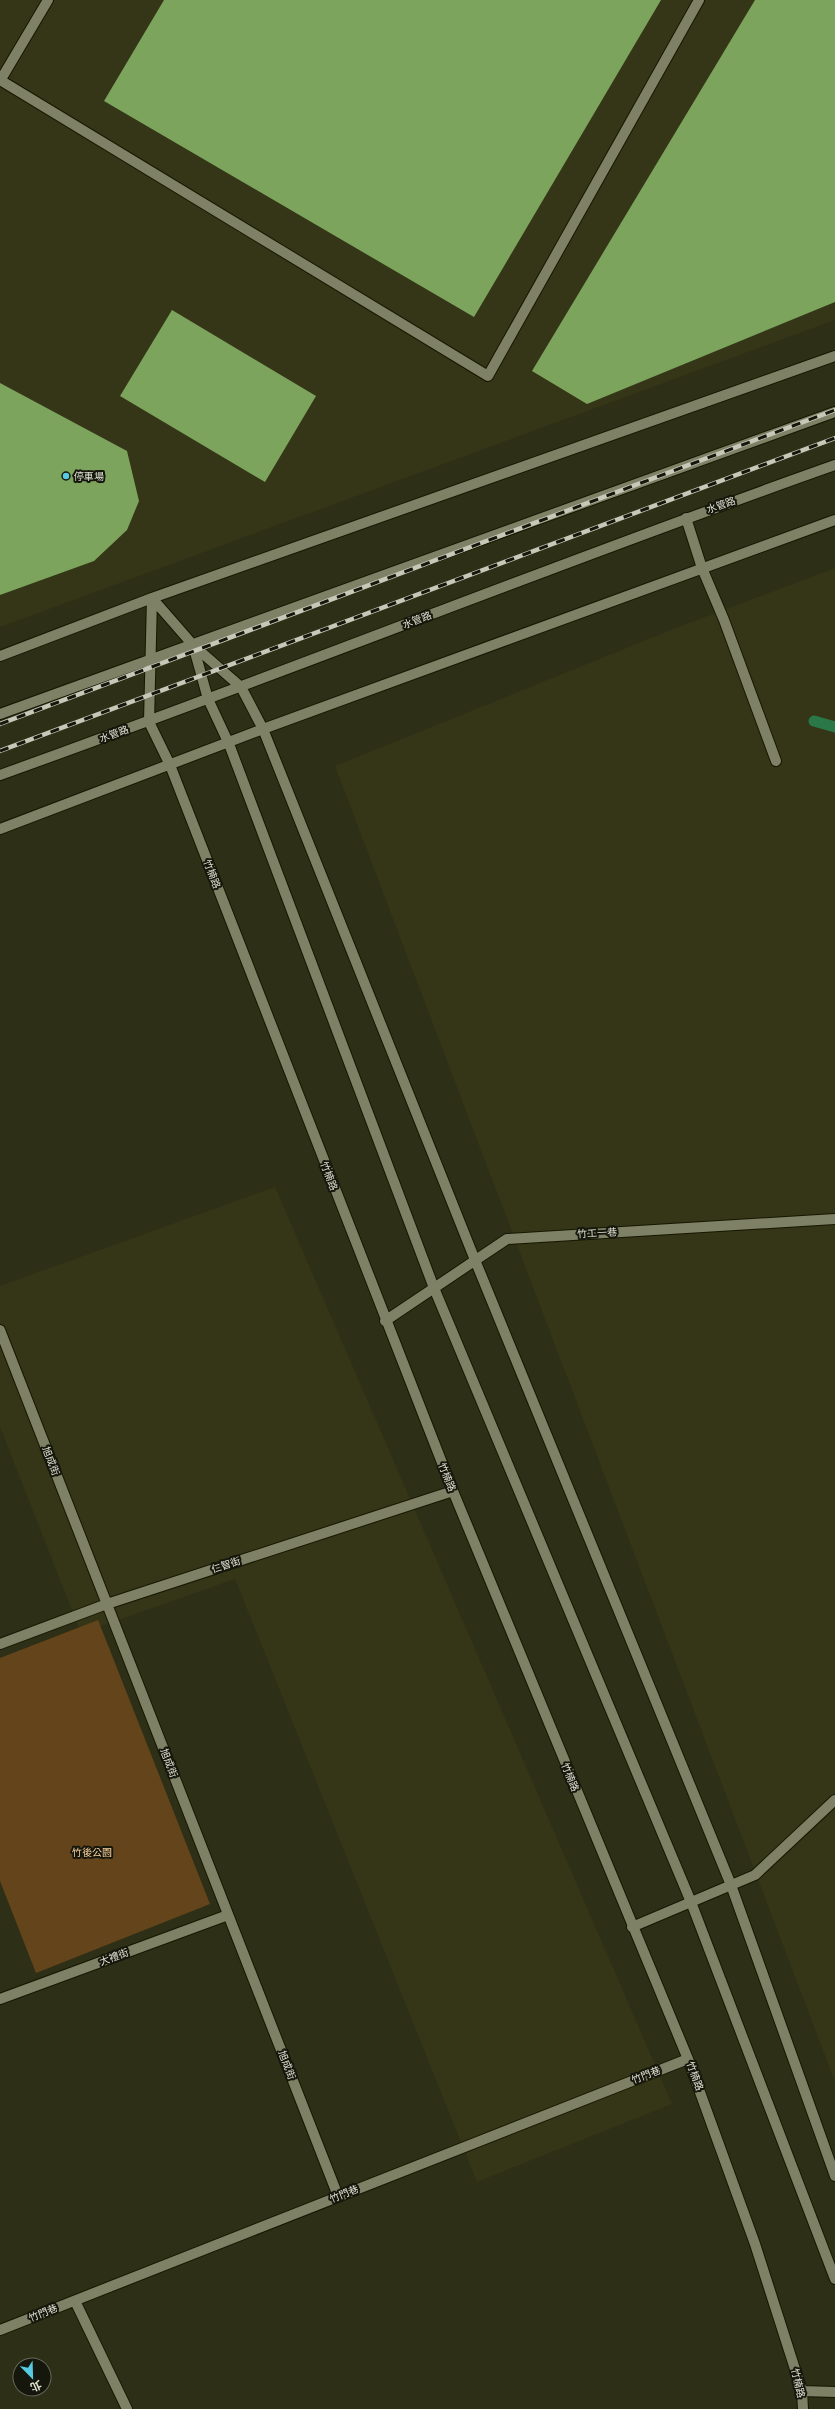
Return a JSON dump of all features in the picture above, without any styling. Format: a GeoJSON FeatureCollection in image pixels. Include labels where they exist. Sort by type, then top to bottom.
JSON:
{"type":"FeatureCollection","features":[{"type":"Feature","properties":{"kind":"street"},"geometry":{"type":"LineString","coordinates":[[48,0],[0,80],[488,376],[699,0]]}},
{"type":"Feature","properties":{"kind":"street"},"geometry":{"type":"LineString","coordinates":[[0,656],[152,598],[835,356]]}},
{"type":"Feature","properties":{"kind":"street"},"geometry":{"type":"LineString","coordinates":[[0,714],[835,412]]}},
{"type":"Feature","properties":{"kind":"street","name":"水管路"},"geometry":{"type":"LineString","coordinates":[[0,775],[149,722],[686,518],[835,465]]}},
{"type":"Feature","properties":{"kind":"street"},"geometry":{"type":"LineString","coordinates":[[686,518],[702,568],[724,620],[776,761]]}},
{"type":"Feature","properties":{"kind":"street"},"geometry":{"type":"LineString","coordinates":[[0,829],[229,744],[263,729],[835,520]]}},
{"type":"Feature","properties":{"kind":"street"},"geometry":{"type":"LineString","coordinates":[[152,598],[193,645],[242,687],[263,729],[475,1260],[731,1885],[835,2176]]}},
{"type":"Feature","properties":{"kind":"street","name":"竹楠路"},"geometry":{"type":"LineString","coordinates":[[152,598],[149,722],[170,765],[385,1321],[453,1491],[632,1927],[688,2059],[755,2244],[802,2391],[803,2409]]}},
{"type":"Feature","properties":{"kind":"street"},"geometry":{"type":"LineString","coordinates":[[193,645],[208,699],[229,744],[434,1288],[691,1902],[835,2279]]}},
{"type":"Feature","properties":{"kind":"street","name":"竹工一巷"},"geometry":{"type":"LineString","coordinates":[[385,1321],[507,1238],[835,1218]]}},
{"type":"Feature","properties":{"kind":"street","name":"旭成街"},"geometry":{"type":"LineString","coordinates":[[0,1330],[338,2196]]}},
{"type":"Feature","properties":{"kind":"street","name":"仁智街"},"geometry":{"type":"LineString","coordinates":[[0,1644],[107,1604],[453,1491]]}},
{"type":"Feature","properties":{"kind":"street"},"geometry":{"type":"LineString","coordinates":[[632,1927],[755,1875],[835,1800]]}},
{"type":"Feature","properties":{"kind":"street","name":"大禮街"},"geometry":{"type":"LineString","coordinates":[[0,1999],[228,1915]]}},
{"type":"Feature","properties":{"kind":"street","name":"竹門巷"},"geometry":{"type":"LineString","coordinates":[[0,2330],[688,2059]]}},
{"type":"Feature","properties":{"kind":"street"},"geometry":{"type":"LineString","coordinates":[[75,2301],[127,2409]]}},
{"type":"Feature","properties":{"kind":"street"},"geometry":{"type":"LineString","coordinates":[[802,2391],[835,2392]]}},
{"type":"Feature","properties":{"kind":"shaded area"},"geometry":{"type":"Polygon","coordinates":[[[0,0],[835,0],[835,320],[0,627],[0,0]]]}},
{"type":"Feature","properties":{"kind":"shaded area"},"geometry":{"type":"Polygon","coordinates":[[[835,568],[835,2082],[335,766],[676,628],[835,568]]]}},
{"type":"Feature","properties":{"kind":"shaded area"},"geometry":{"type":"Polygon","coordinates":[[[275,1187],[672,2104],[477,2182],[235,1579],[81,1633],[0,1427],[0,1286],[275,1187]]]}},
{"type":"Feature","properties":{"kind":"green space","name":"竹後公園"},"geometry":{"type":"Polygon","coordinates":[[[98,1620],[210,1904],[36,1973],[0,1881],[0,1658],[98,1620]]]}},
{"type":"Feature","properties":{"kind":"building"},"geometry":{"type":"Polygon","coordinates":[[[164,0],[661,0],[474,317],[104,101],[164,0]]]}},
{"type":"Feature","properties":{"kind":"building"},"geometry":{"type":"Polygon","coordinates":[[[755,0],[835,0],[835,302],[587,404],[532,371],[755,0]]]}},
{"type":"Feature","properties":{"kind":"building"},"geometry":{"type":"Polygon","coordinates":[[[172,310],[316,396],[265,482],[120,396],[172,310]]]}},
{"type":"Feature","properties":{"kind":"building","name":"停車場"},"geometry":{"type":"Polygon","coordinates":[[[0,383],[127,451],[139,501],[127,530],[94,561],[0,595],[0,383]]]}},
{"type":"Feature","properties":{"kind":"waterway"},"geometry":{"type":"LineString","coordinates":[[814,721],[835,727]]}},
{"type":"Feature","properties":{"kind":"railway"},"geometry":{"type":"LineString","coordinates":[[0,724],[835,410]]}},
{"type":"Feature","properties":{"kind":"railway"},"geometry":{"type":"LineString","coordinates":[[0,751],[835,438]]}},
{"type":"Feature","properties":{"kind":"place","name":"停車場"},"geometry":{"type":"Point","coordinates":[66,476]}}]}
